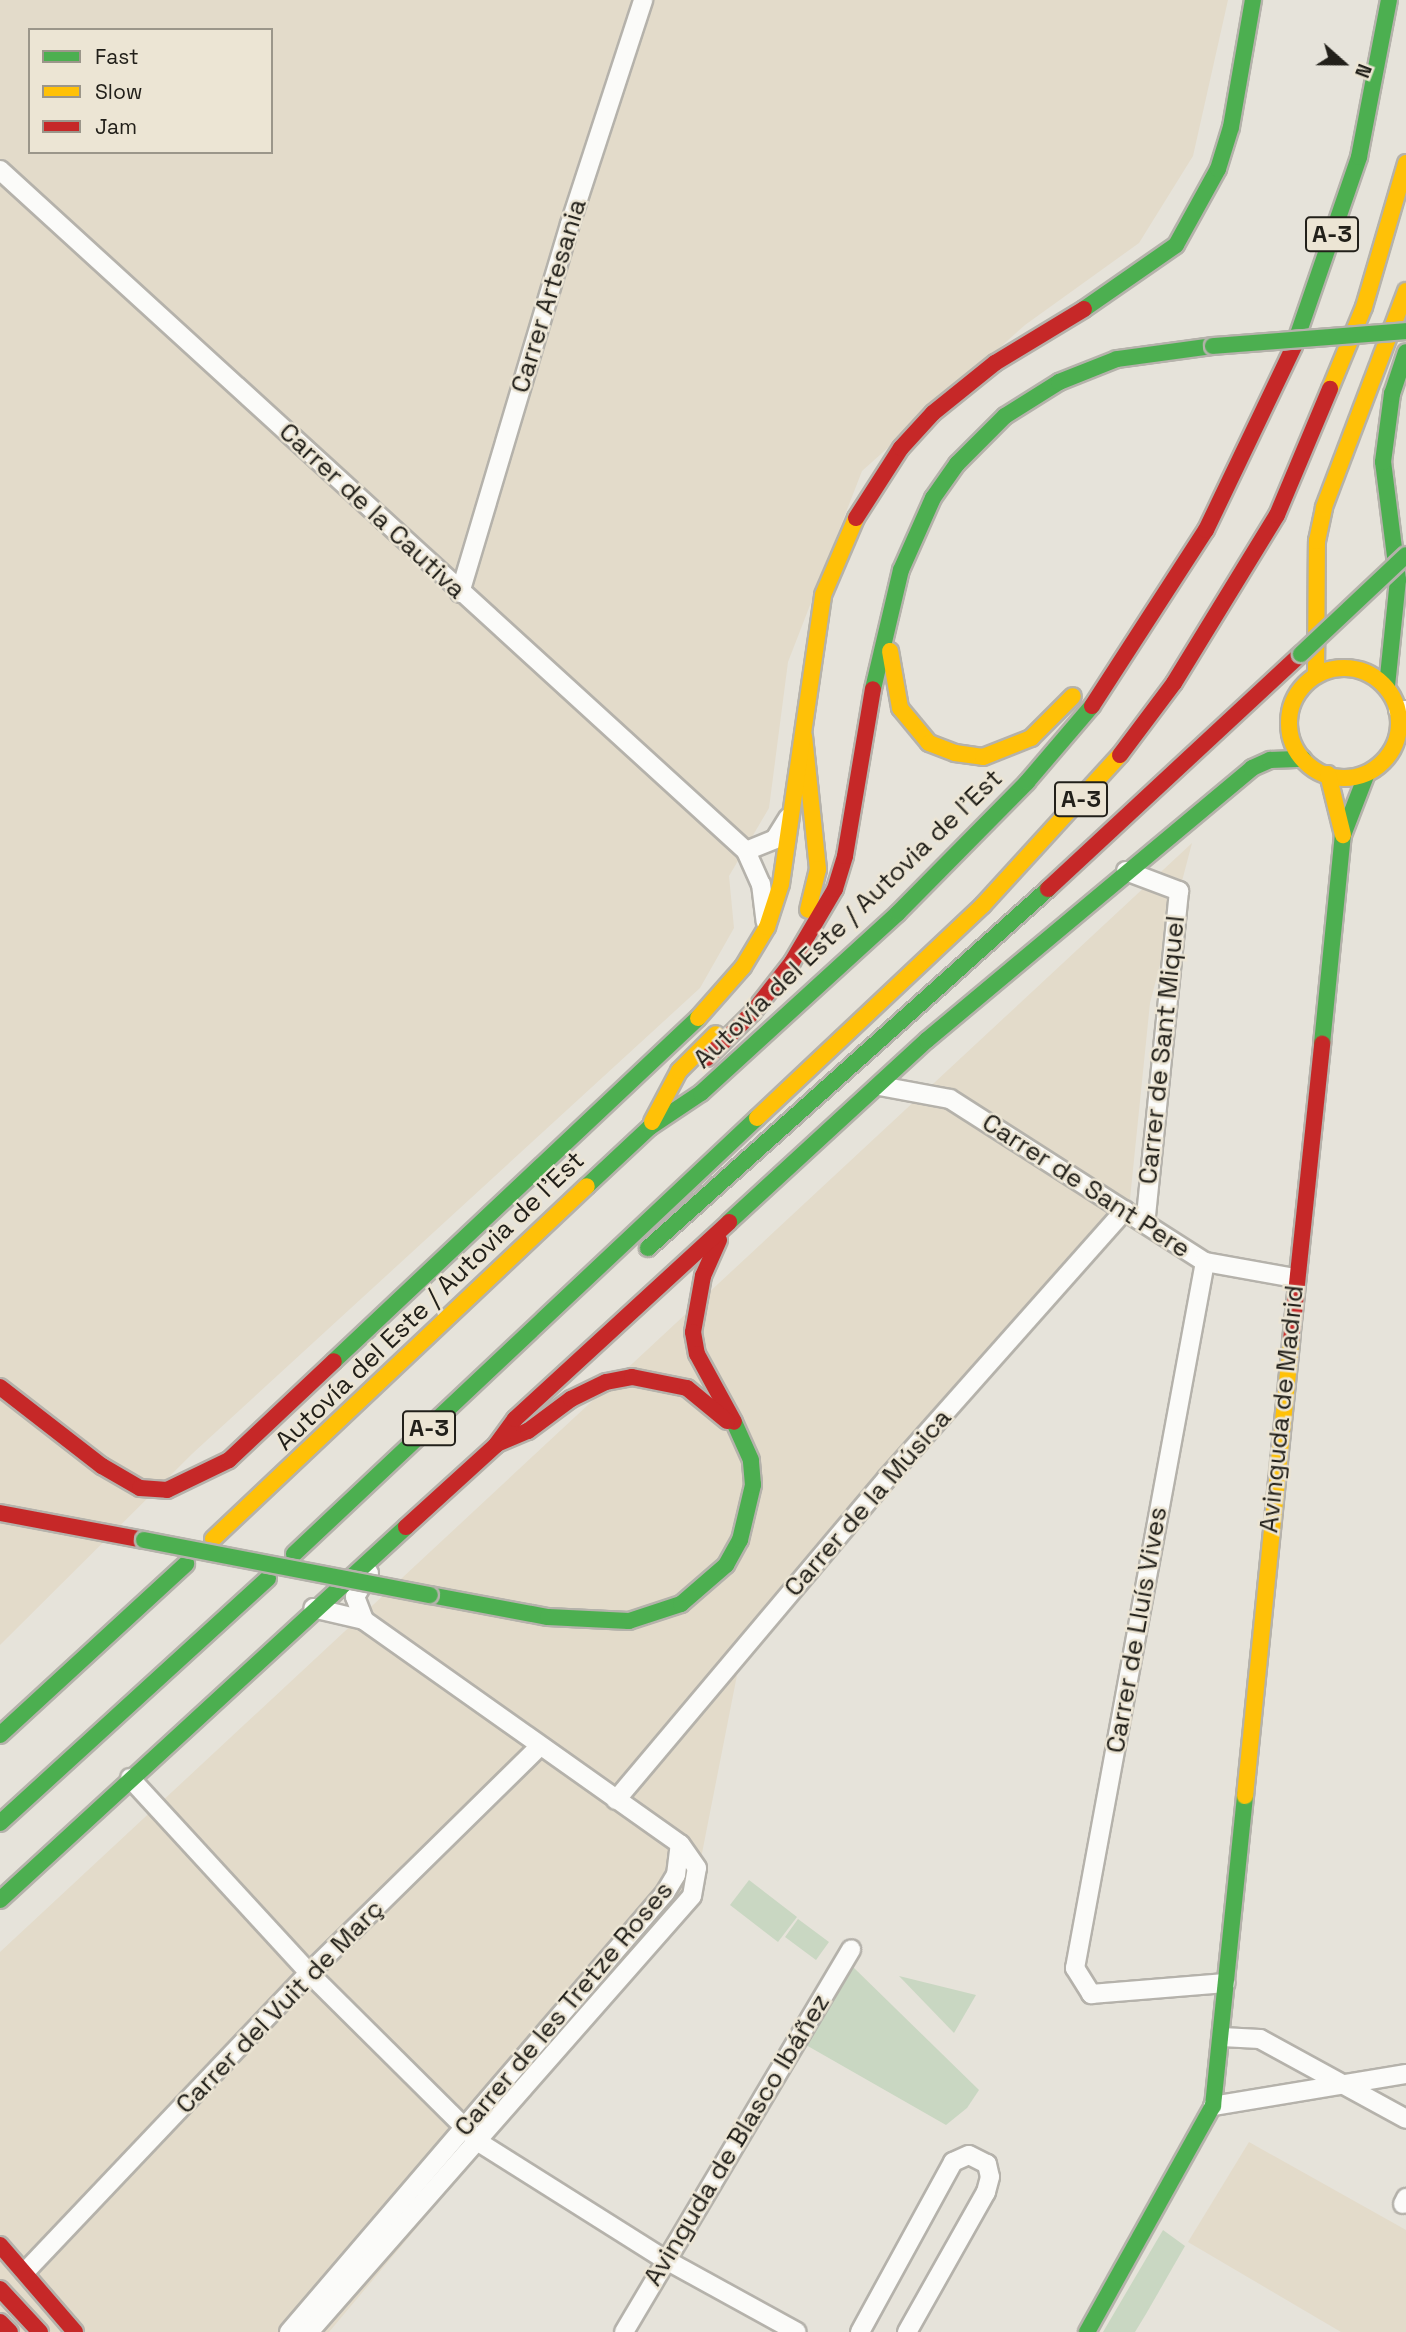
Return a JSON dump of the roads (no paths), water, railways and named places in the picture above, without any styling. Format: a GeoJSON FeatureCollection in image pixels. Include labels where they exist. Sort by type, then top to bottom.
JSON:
{"type":"FeatureCollection","features":[{"type":"Feature","properties":{"kind":"main road"},"geometry":{"type":"LineString","coordinates":[[0,1387],[102,1466],[140,1488],[167,1490],[229,1460],[708,1009],[743,967],[767,927],[781,884],[804,736],[810,661],[823,595],[847,533],[874,486],[933,413],[995,363],[1075,315],[1176,245],[1218,169],[1231,128],[1253,0]]}},
{"type":"Feature","properties":{"kind":"main road","name":"Autovía del Este / Autovia de l'Est"},"geometry":{"type":"LineString","coordinates":[[213,1539],[650,1127],[701,1093],[968,844],[1091,708],[1206,530],[1287,365],[1359,157],[1389,0]]}},
{"type":"Feature","properties":{"kind":"main road","name":"A-3"},"geometry":{"type":"LineString","coordinates":[[294,1554],[565,1303],[633,1231],[983,905],[1115,761],[1174,683],[1277,514],[1318,426],[1364,307],[1406,163]]}},
{"type":"Feature","properties":{"kind":"main road"},"geometry":{"type":"LineString","coordinates":[[1316,676],[1317,541],[1324,507],[1406,291]]}},
{"type":"Feature","properties":{"kind":"main road"},"geometry":{"type":"LineString","coordinates":[[673,1085],[686,1078],[753,1012],[792,962],[835,889],[845,856],[878,656],[888,629],[901,570],[933,498],[957,464],[1005,416],[1059,382],[1117,359],[1213,346],[1406,331]]}},
{"type":"Feature","properties":{"kind":"main road"},"geometry":{"type":"LineString","coordinates":[[1387,686],[1398,580],[1382,462],[1387,418],[1406,352]]}},
{"type":"Feature","properties":{"kind":"main road"},"geometry":{"type":"LineString","coordinates":[[630,1264],[924,1004],[1406,555]]}},
{"type":"Feature","properties":{"kind":"main road"},"geometry":{"type":"LineString","coordinates":[[1391,643],[1406,624]]}},
{"type":"Feature","properties":{"kind":"main road"},"geometry":{"type":"LineString","coordinates":[[888,629],[900,708],[929,743],[955,753],[983,757],[1031,738],[1080,689],[1119,662]]}},
{"type":"Feature","properties":{"kind":"main road"},"geometry":{"type":"LineString","coordinates":[[1356,670],[1387,686],[1402,710],[1394,748],[1385,761],[1367,773],[1348,777],[1328,774],[1303,759],[1290,734],[1288,716],[1303,685],[1316,676],[1356,670]]}},
{"type":"Feature","properties":{"kind":"main road"},"geometry":{"type":"LineString","coordinates":[[650,1127],[679,1070],[768,976],[802,925],[813,897],[818,869],[816,817],[804,736]]}},
{"type":"Feature","properties":{"kind":"main road"},"geometry":{"type":"LineString","coordinates":[[0,1900],[313,1608],[382,1550],[496,1445],[514,1419],[722,1231],[927,1040],[1252,768],[1270,760],[1303,759]]}},
{"type":"Feature","properties":{"kind":"main road","name":"Avinguda de Madrid"},"geometry":{"type":"LineString","coordinates":[[1213,2106],[1222,2037],[1295,1278],[1343,835],[1367,773]]}},
{"type":"Feature","properties":{"kind":"main road","name":"Avinguda de Madrid"},"geometry":{"type":"LineString","coordinates":[[1328,774],[1343,835]]}},
{"type":"Feature","properties":{"kind":"main road"},"geometry":{"type":"LineString","coordinates":[[0,1513],[430,1595],[590,1621],[629,1620],[681,1604],[726,1565],[740,1540],[752,1485],[743,1438],[708,1375],[693,1332],[704,1276],[722,1231]]}},
{"type":"Feature","properties":{"kind":"main road"},"geometry":{"type":"LineString","coordinates":[[565,1303],[609,1282]]}},
{"type":"Feature","properties":{"kind":"main road"},"geometry":{"type":"LineString","coordinates":[[496,1445],[528,1431],[571,1399],[606,1382],[632,1377],[687,1388],[712,1405],[743,1438]]}},
{"type":"Feature","properties":{"kind":"main road"},"geometry":{"type":"LineString","coordinates":[[0,1735],[186,1564]]}},
{"type":"Feature","properties":{"kind":"main road"},"geometry":{"type":"LineString","coordinates":[[0,1822],[268,1578]]}},
{"type":"Feature","properties":{"kind":"main road"},"geometry":{"type":"LineString","coordinates":[[1087,2332],[1213,2106]]}},
{"type":"Feature","properties":{"kind":"main road"},"geometry":{"type":"LineString","coordinates":[[0,2245],[75,2332]]}},
{"type":"Feature","properties":{"kind":"main road"},"geometry":{"type":"LineString","coordinates":[[0,2289],[40,2332]]}},
{"type":"Feature","properties":{"kind":"main road"},"geometry":{"type":"LineString","coordinates":[[0,2322],[10,2332]]}},
{"type":"Feature","properties":{"kind":"street","name":"Carrer Artesania"},"geometry":{"type":"LineString","coordinates":[[460,593],[570,224],[643,0]]}},
{"type":"Feature","properties":{"kind":"street","name":"Carrer de la Cautiva"},"geometry":{"type":"LineString","coordinates":[[0,170],[460,593],[746,851]]}},
{"type":"Feature","properties":{"kind":"street"},"geometry":{"type":"LineString","coordinates":[[767,927],[761,884],[746,851],[775,839],[793,811]]}},
{"type":"Feature","properties":{"kind":"street","name":"Carrer de Sant Miquel"},"geometry":{"type":"LineString","coordinates":[[1126,871],[1179,891],[1145,1223]]}},
{"type":"Feature","properties":{"kind":"street","name":"Carrer de Sant Pere"},"geometry":{"type":"LineString","coordinates":[[880,1086],[950,1099],[1205,1262],[1295,1278]]}},
{"type":"Feature","properties":{"kind":"street","name":"Carrer de la Música"},"geometry":{"type":"LineString","coordinates":[[616,1800],[887,1478],[1125,1210]]}},
{"type":"Feature","properties":{"kind":"street","name":"Carrer de Lluís Vives"},"geometry":{"type":"LineString","coordinates":[[1205,1262],[1075,1968],[1091,1994],[1226,1983]]}},
{"type":"Feature","properties":{"kind":"street"},"geometry":{"type":"LineString","coordinates":[[364,1620],[355,1597],[382,1550]]}},
{"type":"Feature","properties":{"kind":"street"},"geometry":{"type":"LineString","coordinates":[[313,1608],[364,1620],[680,1844]]}},
{"type":"Feature","properties":{"kind":"street","name":"Carrer del Vuit de Març"},"geometry":{"type":"LineString","coordinates":[[25,2273],[309,1973],[540,1746]]}},
{"type":"Feature","properties":{"kind":"street"},"geometry":{"type":"LineString","coordinates":[[130,1778],[309,1973],[466,2125],[480,2143],[666,2260],[797,2332]]}},
{"type":"Feature","properties":{"kind":"street","name":"Carrer de les Tretze Roses"},"geometry":{"type":"LineString","coordinates":[[289,2332],[665,1893],[676,1875],[680,1844]]}},
{"type":"Feature","properties":{"kind":"street","name":"Carrer de les Tretze Roses"},"geometry":{"type":"LineString","coordinates":[[309,2332],[480,2143],[692,1896],[697,1868],[680,1844]]}},
{"type":"Feature","properties":{"kind":"street","name":"Avinguda de Blasco Ibáñez"},"geometry":{"type":"LineString","coordinates":[[624,2332],[851,1949]]}},
{"type":"Feature","properties":{"kind":"street"},"geometry":{"type":"LineString","coordinates":[[1222,2037],[1261,2039],[1406,2119]]}},
{"type":"Feature","properties":{"kind":"street"},"geometry":{"type":"LineString","coordinates":[[1213,2106],[1342,2082],[1406,2074]]}},
{"type":"Feature","properties":{"kind":"street"},"geometry":{"type":"LineString","coordinates":[[860,2332],[953,2162],[969,2155],[987,2164],[990,2177],[986,2192],[907,2332]]}}]}
